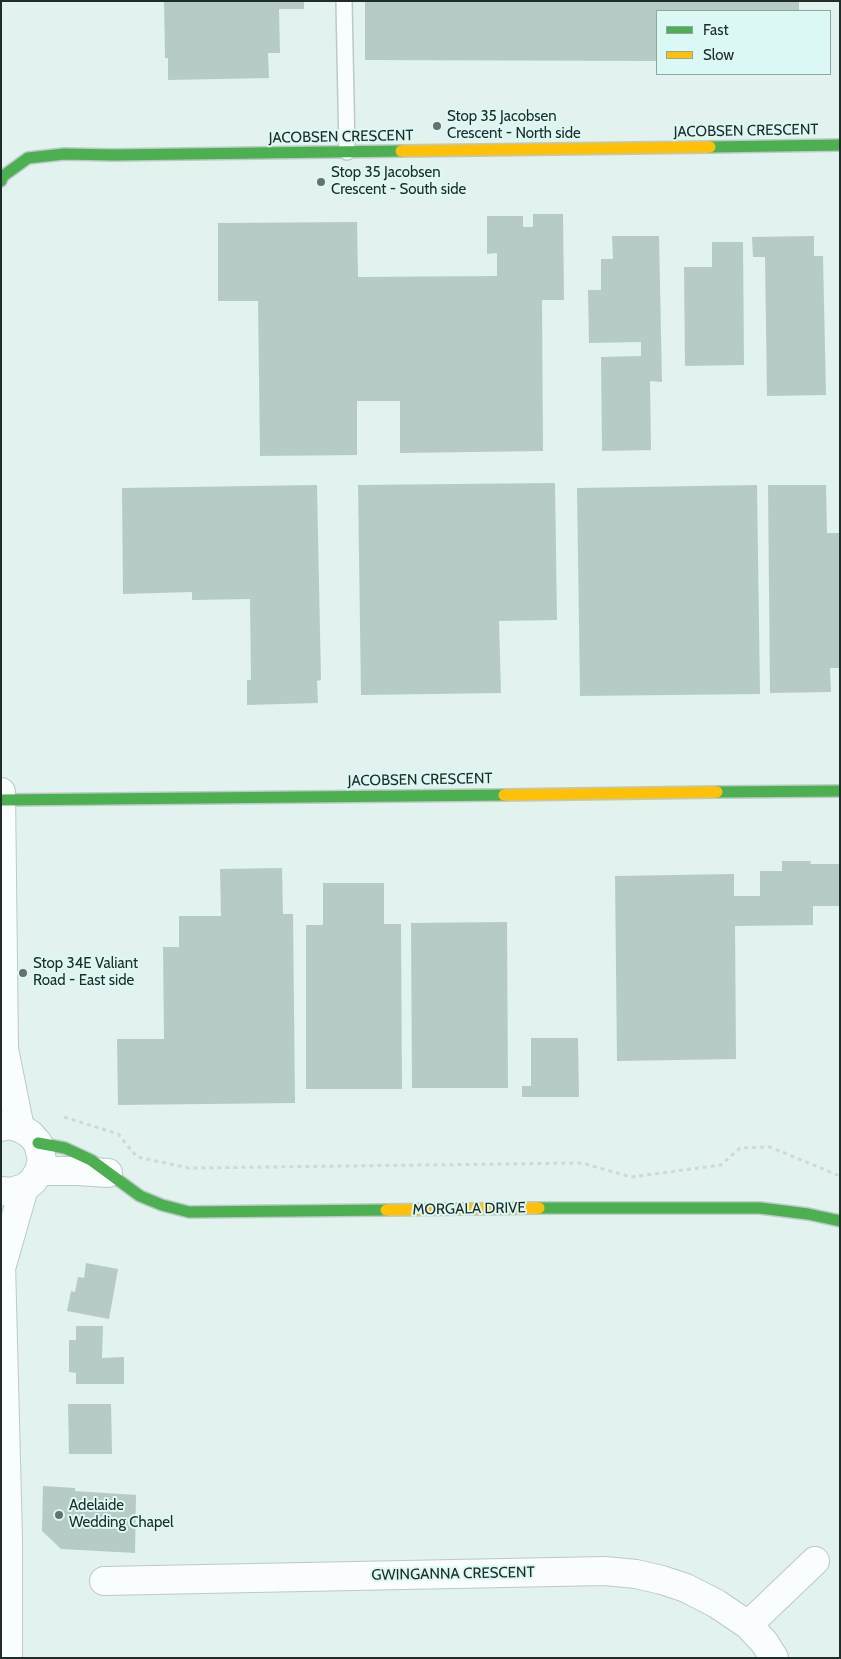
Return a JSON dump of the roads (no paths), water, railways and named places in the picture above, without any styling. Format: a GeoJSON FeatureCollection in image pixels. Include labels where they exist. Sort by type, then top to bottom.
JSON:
{"type":"FeatureCollection","features":[{"type":"Feature","properties":{"kind":"street","name":"JACOBSEN CRESCENT"},"geometry":{"type":"LineString","coordinates":[[2,176],[28,158],[64,154],[114,155],[840,145]]}},
{"type":"Feature","properties":{"kind":"street","name":"JACOBSEN CRESCENT"},"geometry":{"type":"LineString","coordinates":[[1,800],[840,791]]}},
{"type":"Feature","properties":{"kind":"street"},"geometry":{"type":"LineString","coordinates":[[1,792],[3,1059],[20,1132],[42,1160],[22,1184],[1,1264],[5,1602],[8,1658]]}},
{"type":"Feature","properties":{"kind":"street","name":"MORGALA DRIVE"},"geometry":{"type":"LineString","coordinates":[[20,1132],[65,1148],[91,1160],[140,1196],[162,1205],[189,1212],[522,1208],[760,1208],[808,1214],[840,1221]]}},
{"type":"Feature","properties":{"kind":"street"},"geometry":{"type":"LineString","coordinates":[[22,1184],[77,1171],[108,1173]]}},
{"type":"Feature","properties":{"kind":"street"},"geometry":{"type":"LineString","coordinates":[[748,1625],[814,1561]]}},
{"type":"Feature","properties":{"kind":"street","name":"GWINGANNA CRESCENT"},"geometry":{"type":"LineString","coordinates":[[104,1581],[606,1571],[636,1574],[686,1588],[717,1604],[748,1625],[764,1642],[774,1658]]}},
{"type":"Feature","properties":{"kind":"lane"},"geometry":{"type":"LineString","coordinates":[[344,1],[348,152]]}},
{"type":"Feature","properties":{"kind":"place","name":"Stop 35 Jacobsen Crescent - North side"},"geometry":{"type":"Point","coordinates":[437,126]}},
{"type":"Feature","properties":{"kind":"place","name":"Stop 35 Jacobsen Crescent - South side"},"geometry":{"type":"Point","coordinates":[321,182]}},
{"type":"Feature","properties":{"kind":"place","name":"Stop 34E Valiant Road - East side"},"geometry":{"type":"Point","coordinates":[23,973]}},
{"type":"Feature","properties":{"kind":"place","name":"Adelaide Wedding Chapel"},"geometry":{"type":"Point","coordinates":[59,1515]}}]}
